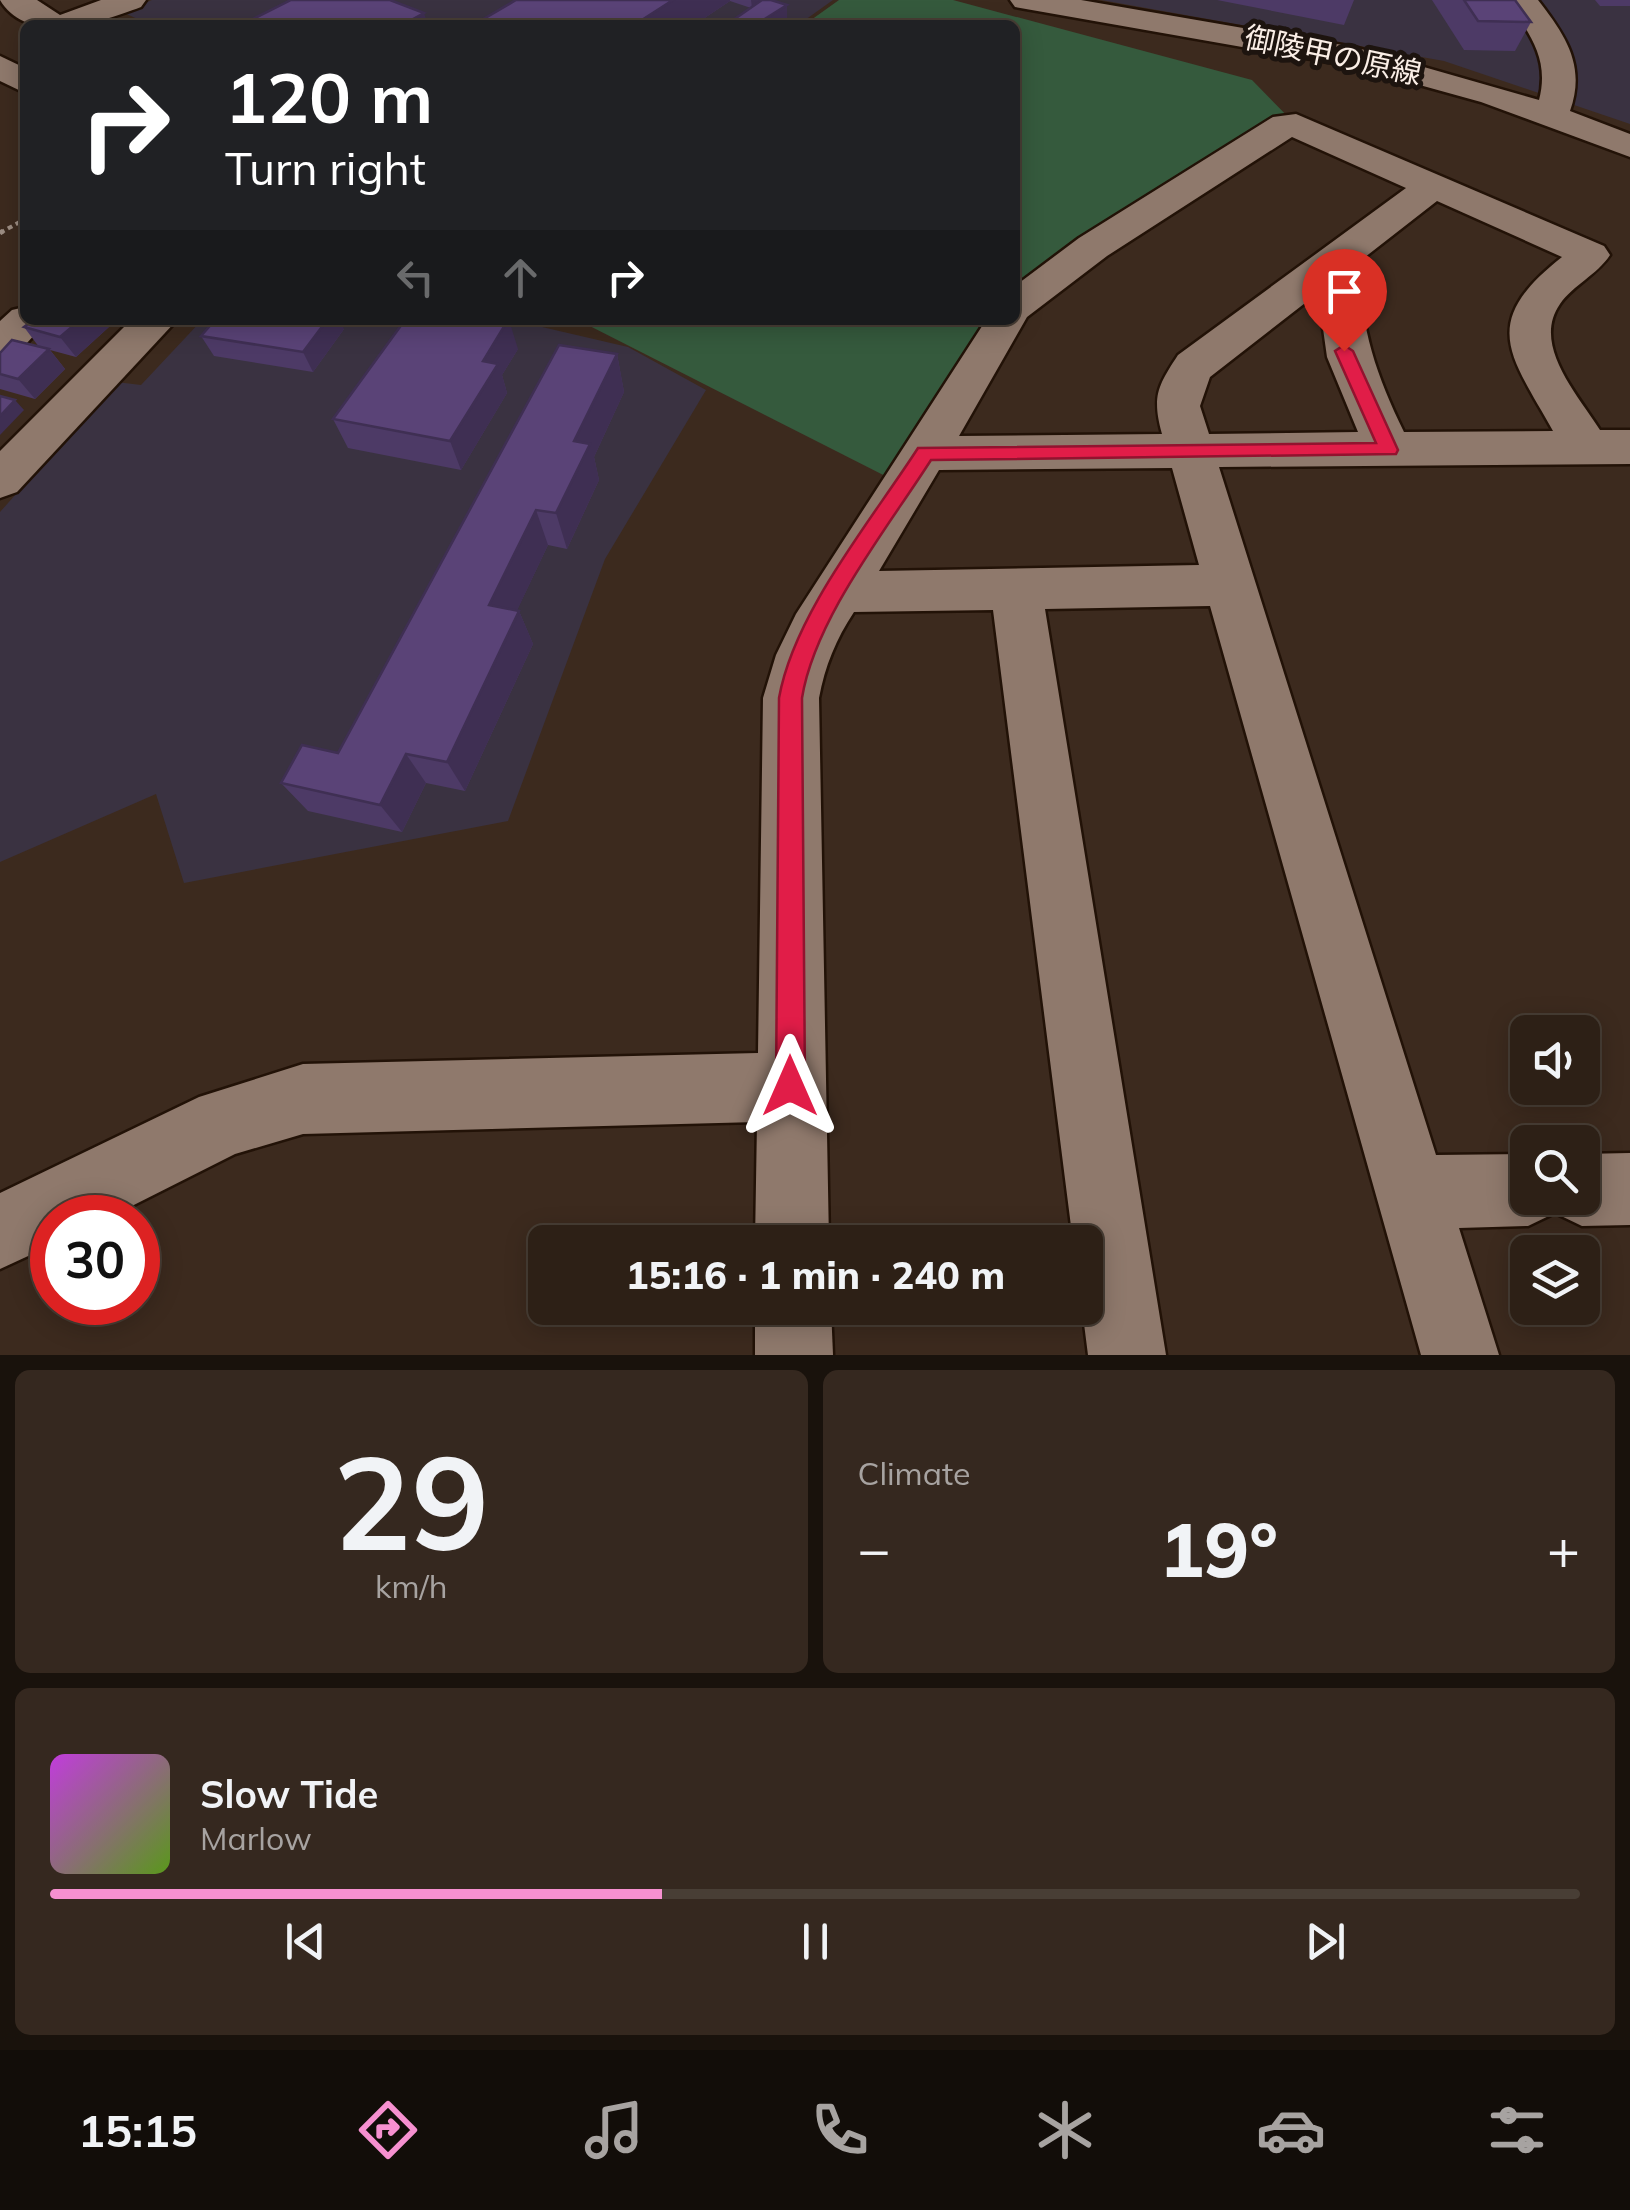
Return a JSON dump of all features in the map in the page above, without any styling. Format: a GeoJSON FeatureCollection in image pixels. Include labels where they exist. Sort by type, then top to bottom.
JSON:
{"type":"FeatureCollection","features":[{"type":"Feature","properties":{"kind":"street"},"geometry":{"type":"LineString","coordinates":[[15,0],[46,20]]}},
{"type":"Feature","properties":{"kind":"street"},"geometry":{"type":"LineString","coordinates":[[76,20],[130,0]]}},
{"type":"Feature","properties":{"kind":"street","name":"御陵甲の原線"},"geometry":{"type":"LineString","coordinates":[[1026,0],[1354,57],[1556,104],[1630,146]]}},
{"type":"Feature","properties":{"kind":"street"},"geometry":{"type":"LineString","coordinates":[[1522,0],[1553,41],[1561,65],[1556,104],[1620,107]]}},
{"type":"Feature","properties":{"kind":"street"},"geometry":{"type":"LineString","coordinates":[[1020,303],[1092,247],[1286,125],[1296,124],[1590,254],[1536,302],[1529,336],[1532,353],[1608,447]]}},
{"type":"Feature","properties":{"kind":"street"},"geometry":{"type":"LineString","coordinates":[[1432,186],[1194,366],[1182,384],[1177,406],[1460,1355]]}},
{"type":"Feature","properties":{"kind":"street"},"geometry":{"type":"LineString","coordinates":[[1340,256],[1336,308],[1344,351],[1389,450]]}},
{"type":"Feature","properties":{"kind":"street"},"geometry":{"type":"LineString","coordinates":[[0,346],[22,325]]}},
{"type":"Feature","properties":{"kind":"street"},"geometry":{"type":"LineString","coordinates":[[0,480],[151,325]]}},
{"type":"Feature","properties":{"kind":"street"},"geometry":{"type":"LineString","coordinates":[[792,1225],[791,698],[795,671],[812,630],[840,592],[1004,325]]}},
{"type":"Feature","properties":{"kind":"street"},"geometry":{"type":"LineString","coordinates":[[925,453],[1190,454],[1608,447]]}},
{"type":"Feature","properties":{"kind":"street"},"geometry":{"type":"LineString","coordinates":[[840,592],[1229,585]]}},
{"type":"Feature","properties":{"kind":"street"},"geometry":{"type":"LineString","coordinates":[[1016,589],[1128,1355]]}},
{"type":"Feature","properties":{"kind":"street"},"geometry":{"type":"LineString","coordinates":[[0,1232],[224,1122],[303,1099],[790,1086]]}},
{"type":"Feature","properties":{"kind":"street"},"geometry":{"type":"LineString","coordinates":[[1600,1190],[1630,1189]]}},
{"type":"Feature","properties":{"kind":"street"},"geometry":{"type":"LineString","coordinates":[[1411,1192],[1510,1190]]}},
{"type":"Feature","properties":{"kind":"street"},"geometry":{"type":"LineString","coordinates":[[793,1325],[794,1355]]}},
{"type":"Feature","properties":{"kind":"shaded area"},"geometry":{"type":"Polygon","coordinates":[[[152,0],[833,0],[805,20],[140,20],[122,12],[152,0]]]}},
{"type":"Feature","properties":{"kind":"shaded area"},"geometry":{"type":"Polygon","coordinates":[[[1101,0],[1630,0],[1630,124],[1444,61],[1101,0]]]}},
{"type":"Feature","properties":{"kind":"shaded area"},"geometry":{"type":"Polygon","coordinates":[[[197,325],[533,325],[628,347],[706,390],[605,559],[508,821],[184,883],[156,794],[0,862],[0,512],[116,382],[141,385],[197,325]]]}},
{"type":"Feature","properties":{"kind":"green space"},"geometry":{"type":"Polygon","coordinates":[[[839,0],[953,0],[1252,80],[1296,125],[1020,304],[1020,20],[811,20],[839,0]]]}},
{"type":"Feature","properties":{"kind":"green space"},"geometry":{"type":"Polygon","coordinates":[[[588,325],[1004,325],[905,486],[588,325]]]}},
{"type":"Feature","properties":{"kind":"building"},"geometry":{"type":"Polygon","coordinates":[[[291,0],[390,0],[424,13],[411,20],[251,20],[291,0]]]}},
{"type":"Feature","properties":{"kind":"building"},"geometry":{"type":"Polygon","coordinates":[[[516,0],[673,0],[642,20],[482,20],[516,0]]]}},
{"type":"Feature","properties":{"kind":"building"},"geometry":{"type":"Polygon","coordinates":[[[762,0],[787,5],[763,20],[733,20],[762,0]]]}},
{"type":"Feature","properties":{"kind":"building"},"geometry":{"type":"Polygon","coordinates":[[[1464,0],[1515,0],[1531,22],[1478,21],[1464,0]]]}},
{"type":"Feature","properties":{"kind":"building"},"geometry":{"type":"Polygon","coordinates":[[[27,325],[74,325],[60,337],[24,327],[27,325]]]}},
{"type":"Feature","properties":{"kind":"building"},"geometry":{"type":"Polygon","coordinates":[[[211,325],[323,325],[303,352],[201,336],[211,325]]]}},
{"type":"Feature","properties":{"kind":"building"},"geometry":{"type":"Polygon","coordinates":[[[401,325],[505,325],[483,361],[498,364],[450,441],[333,419],[401,325]]]}},
{"type":"Feature","properties":{"kind":"building"},"geometry":{"type":"Polygon","coordinates":[[[12,340],[49,349],[18,379],[0,374],[0,353],[12,340]]]}},
{"type":"Feature","properties":{"kind":"building"},"geometry":{"type":"Polygon","coordinates":[[[559,345],[617,354],[574,441],[590,444],[556,513],[536,510],[489,605],[519,611],[447,762],[406,754],[380,805],[281,783],[302,745],[338,753],[559,345]]]}},
{"type":"Feature","properties":{"kind":"building"},"geometry":{"type":"Polygon","coordinates":[[[0,396],[15,400],[0,416],[0,396]]]}},
{"type":"Feature","properties":{"kind":"route"},"geometry":{"type":"LineString","coordinates":[[790,1086],[791,698],[795,671],[812,630],[840,592],[925,453],[1389,450],[1344,351]]}}]}
